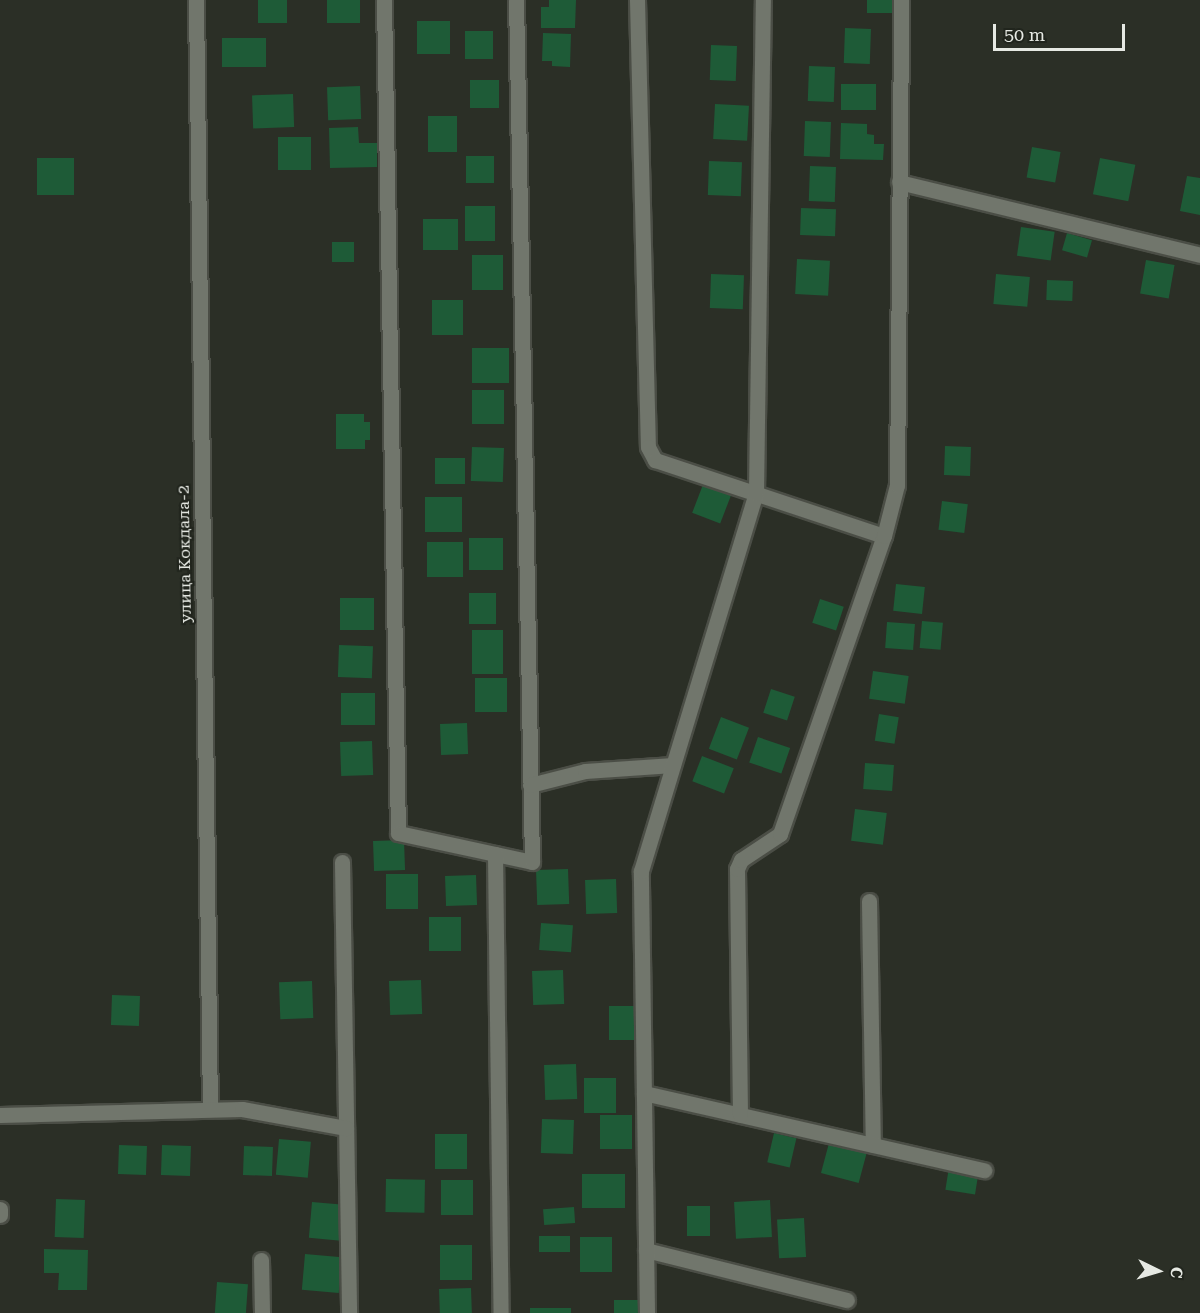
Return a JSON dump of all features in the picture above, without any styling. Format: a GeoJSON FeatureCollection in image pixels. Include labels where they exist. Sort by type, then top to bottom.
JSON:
{"type":"FeatureCollection","features":[{"type":"Feature","properties":{"kind":"street","name":"улица Кокдала-2"},"geometry":{"type":"LineString","coordinates":[[196,0],[210,1108]]}},
{"type":"Feature","properties":{"kind":"street"},"geometry":{"type":"LineString","coordinates":[[384,0],[398,833],[532,862],[516,0]]}},
{"type":"Feature","properties":{"kind":"street"},"geometry":{"type":"LineString","coordinates":[[637,0],[648,447],[656,460],[884,536]]}},
{"type":"Feature","properties":{"kind":"street"},"geometry":{"type":"LineString","coordinates":[[647,1313],[641,871],[756,493],[763,0]]}},
{"type":"Feature","properties":{"kind":"street"},"geometry":{"type":"LineString","coordinates":[[740,1115],[737,869],[741,860],[780,834],[884,536],[897,485],[900,448],[901,0]]}},
{"type":"Feature","properties":{"kind":"street"},"geometry":{"type":"LineString","coordinates":[[899,182],[1200,255]]}},
{"type":"Feature","properties":{"kind":"street"},"geometry":{"type":"LineString","coordinates":[[530,785],[585,771],[673,765]]}},
{"type":"Feature","properties":{"kind":"street"},"geometry":{"type":"LineString","coordinates":[[495,854],[501,1313]]}},
{"type":"Feature","properties":{"kind":"street"},"geometry":{"type":"LineString","coordinates":[[342,862],[349,1313]]}},
{"type":"Feature","properties":{"kind":"street"},"geometry":{"type":"LineString","coordinates":[[868,902],[873,1145]]}},
{"type":"Feature","properties":{"kind":"street"},"geometry":{"type":"LineString","coordinates":[[644,1094],[984,1170]]}},
{"type":"Feature","properties":{"kind":"street"},"geometry":{"type":"LineString","coordinates":[[0,1115],[210,1108],[243,1109],[346,1128]]}},
{"type":"Feature","properties":{"kind":"street"},"geometry":{"type":"LineString","coordinates":[[0,1209],[0,1215]]}},
{"type":"Feature","properties":{"kind":"street"},"geometry":{"type":"LineString","coordinates":[[646,1250],[848,1299]]}},
{"type":"Feature","properties":{"kind":"street"},"geometry":{"type":"LineString","coordinates":[[261,1260],[262,1313]]}},
{"type":"Feature","properties":{"kind":"building"},"geometry":{"type":"Polygon","coordinates":[[[258,0],[287,0],[287,23],[258,23],[258,0]]]}},
{"type":"Feature","properties":{"kind":"building"},"geometry":{"type":"Polygon","coordinates":[[[327,0],[360,0],[360,23],[327,23],[327,0]]]}},
{"type":"Feature","properties":{"kind":"building"},"geometry":{"type":"Polygon","coordinates":[[[549,0],[576,0],[575,28],[541,28],[541,7],[549,7],[549,0]]]}},
{"type":"Feature","properties":{"kind":"building"},"geometry":{"type":"Polygon","coordinates":[[[867,0],[894,0],[894,13],[867,13],[867,0]]]}},
{"type":"Feature","properties":{"kind":"building"},"geometry":{"type":"Polygon","coordinates":[[[417,21],[450,21],[450,54],[417,54],[417,21]]]}},
{"type":"Feature","properties":{"kind":"building"},"geometry":{"type":"Polygon","coordinates":[[[845,28],[871,29],[870,64],[844,63],[845,28]]]}},
{"type":"Feature","properties":{"kind":"building"},"geometry":{"type":"Polygon","coordinates":[[[465,31],[493,31],[493,59],[465,59],[465,31]]]}},
{"type":"Feature","properties":{"kind":"building"},"geometry":{"type":"Polygon","coordinates":[[[543,33],[571,34],[570,67],[552,66],[552,61],[542,61],[543,33]]]}},
{"type":"Feature","properties":{"kind":"building"},"geometry":{"type":"Polygon","coordinates":[[[222,38],[266,38],[266,67],[222,67],[222,38]]]}},
{"type":"Feature","properties":{"kind":"building"},"geometry":{"type":"Polygon","coordinates":[[[711,45],[737,46],[736,81],[710,80],[711,45]]]}},
{"type":"Feature","properties":{"kind":"building"},"geometry":{"type":"Polygon","coordinates":[[[809,66],[835,67],[834,102],[808,101],[809,66]]]}},
{"type":"Feature","properties":{"kind":"building"},"geometry":{"type":"Polygon","coordinates":[[[470,80],[499,80],[499,108],[470,108],[470,80]]]}},
{"type":"Feature","properties":{"kind":"building"},"geometry":{"type":"Polygon","coordinates":[[[841,84],[876,84],[876,110],[841,110],[841,84]]]}},
{"type":"Feature","properties":{"kind":"building"},"geometry":{"type":"Polygon","coordinates":[[[360,86],[361,119],[328,120],[327,87],[360,86]]]}},
{"type":"Feature","properties":{"kind":"building"},"geometry":{"type":"Polygon","coordinates":[[[293,94],[294,127],[253,128],[252,95],[293,94]]]}},
{"type":"Feature","properties":{"kind":"building"},"geometry":{"type":"Polygon","coordinates":[[[715,104],[749,106],[747,141],[713,139],[715,104]]]}},
{"type":"Feature","properties":{"kind":"building"},"geometry":{"type":"Polygon","coordinates":[[[428,116],[457,116],[457,152],[428,152],[428,116]]]}},
{"type":"Feature","properties":{"kind":"building"},"geometry":{"type":"Polygon","coordinates":[[[805,121],[831,122],[830,157],[804,156],[805,121]]]}},
{"type":"Feature","properties":{"kind":"building"},"geometry":{"type":"Polygon","coordinates":[[[841,123],[867,124],[867,134],[874,135],[874,144],[884,144],[883,160],[840,159],[841,123]]]}},
{"type":"Feature","properties":{"kind":"building"},"geometry":{"type":"Polygon","coordinates":[[[358,127],[359,143],[377,143],[377,167],[330,168],[329,128],[358,127]]]}},
{"type":"Feature","properties":{"kind":"building"},"geometry":{"type":"Polygon","coordinates":[[[278,137],[311,137],[311,170],[278,170],[278,137]]]}},
{"type":"Feature","properties":{"kind":"building"},"geometry":{"type":"Polygon","coordinates":[[[1032,147],[1061,152],[1055,183],[1027,178],[1032,147]]]}},
{"type":"Feature","properties":{"kind":"building"},"geometry":{"type":"Polygon","coordinates":[[[466,156],[494,156],[494,183],[466,183],[466,156]]]}},
{"type":"Feature","properties":{"kind":"building"},"geometry":{"type":"Polygon","coordinates":[[[37,158],[74,158],[74,195],[37,195],[37,158]]]}},
{"type":"Feature","properties":{"kind":"building"},"geometry":{"type":"Polygon","coordinates":[[[1100,158],[1135,165],[1128,201],[1093,194],[1100,158]]]}},
{"type":"Feature","properties":{"kind":"building"},"geometry":{"type":"Polygon","coordinates":[[[709,161],[742,162],[741,196],[708,195],[709,161]]]}},
{"type":"Feature","properties":{"kind":"building"},"geometry":{"type":"Polygon","coordinates":[[[810,166],[836,167],[835,202],[809,201],[810,166]]]}},
{"type":"Feature","properties":{"kind":"building"},"geometry":{"type":"Polygon","coordinates":[[[1187,176],[1200,178],[1200,215],[1180,211],[1187,176]]]}},
{"type":"Feature","properties":{"kind":"building"},"geometry":{"type":"Polygon","coordinates":[[[465,206],[495,206],[495,241],[465,241],[465,206]]]}},
{"type":"Feature","properties":{"kind":"building"},"geometry":{"type":"Polygon","coordinates":[[[801,208],[836,209],[835,236],[800,235],[801,208]]]}},
{"type":"Feature","properties":{"kind":"building"},"geometry":{"type":"Polygon","coordinates":[[[423,219],[458,219],[458,250],[423,250],[423,219]]]}},
{"type":"Feature","properties":{"kind":"building"},"geometry":{"type":"Polygon","coordinates":[[[1021,227],[1055,232],[1051,260],[1017,256],[1021,227]]]}},
{"type":"Feature","properties":{"kind":"building"},"geometry":{"type":"Polygon","coordinates":[[[1067,233],[1092,240],[1087,257],[1062,250],[1067,233]]]}},
{"type":"Feature","properties":{"kind":"building"},"geometry":{"type":"Polygon","coordinates":[[[332,242],[354,242],[354,262],[332,262],[332,242]]]}},
{"type":"Feature","properties":{"kind":"building"},"geometry":{"type":"Polygon","coordinates":[[[472,255],[503,255],[503,290],[472,290],[472,255]]]}},
{"type":"Feature","properties":{"kind":"building"},"geometry":{"type":"Polygon","coordinates":[[[797,259],[830,261],[828,296],[795,294],[797,259]]]}},
{"type":"Feature","properties":{"kind":"building"},"geometry":{"type":"Polygon","coordinates":[[[1146,260],[1175,265],[1169,299],[1140,293],[1146,260]]]}},
{"type":"Feature","properties":{"kind":"building"},"geometry":{"type":"Polygon","coordinates":[[[711,274],[744,275],[743,309],[710,308],[711,274]]]}},
{"type":"Feature","properties":{"kind":"building"},"geometry":{"type":"Polygon","coordinates":[[[996,274],[1030,277],[1027,307],[993,304],[996,274]]]}},
{"type":"Feature","properties":{"kind":"building"},"geometry":{"type":"Polygon","coordinates":[[[1047,280],[1073,281],[1072,301],[1046,300],[1047,280]]]}},
{"type":"Feature","properties":{"kind":"building"},"geometry":{"type":"Polygon","coordinates":[[[432,300],[463,300],[463,335],[432,335],[432,300]]]}},
{"type":"Feature","properties":{"kind":"building"},"geometry":{"type":"Polygon","coordinates":[[[472,348],[509,348],[509,383],[472,383],[472,348]]]}},
{"type":"Feature","properties":{"kind":"building"},"geometry":{"type":"Polygon","coordinates":[[[472,390],[504,390],[504,424],[472,424],[472,390]]]}},
{"type":"Feature","properties":{"kind":"building"},"geometry":{"type":"Polygon","coordinates":[[[336,414],[364,414],[364,422],[370,422],[370,440],[365,440],[365,449],[336,449],[336,414]]]}},
{"type":"Feature","properties":{"kind":"building"},"geometry":{"type":"Polygon","coordinates":[[[945,446],[971,447],[970,476],[944,475],[945,446]]]}},
{"type":"Feature","properties":{"kind":"building"},"geometry":{"type":"Polygon","coordinates":[[[472,447],[504,448],[503,482],[471,481],[472,447]]]}},
{"type":"Feature","properties":{"kind":"building"},"geometry":{"type":"Polygon","coordinates":[[[435,458],[465,458],[465,484],[435,484],[435,458]]]}},
{"type":"Feature","properties":{"kind":"building"},"geometry":{"type":"Polygon","coordinates":[[[704,482],[732,493],[720,524],[692,513],[704,482]]]}},
{"type":"Feature","properties":{"kind":"building"},"geometry":{"type":"Polygon","coordinates":[[[425,497],[462,497],[462,532],[425,532],[425,497]]]}},
{"type":"Feature","properties":{"kind":"building"},"geometry":{"type":"Polygon","coordinates":[[[942,501],[968,504],[964,533],[938,530],[942,501]]]}},
{"type":"Feature","properties":{"kind":"building"},"geometry":{"type":"Polygon","coordinates":[[[469,538],[503,538],[503,570],[469,570],[469,538]]]}},
{"type":"Feature","properties":{"kind":"building"},"geometry":{"type":"Polygon","coordinates":[[[427,542],[463,542],[463,577],[427,577],[427,542]]]}},
{"type":"Feature","properties":{"kind":"building"},"geometry":{"type":"Polygon","coordinates":[[[896,584],[925,587],[922,614],[893,611],[896,584]]]}},
{"type":"Feature","properties":{"kind":"building"},"geometry":{"type":"Polygon","coordinates":[[[469,593],[496,593],[496,624],[469,624],[469,593]]]}},
{"type":"Feature","properties":{"kind":"building"},"geometry":{"type":"Polygon","coordinates":[[[340,598],[374,598],[374,630],[340,630],[340,598]]]}},
{"type":"Feature","properties":{"kind":"building"},"geometry":{"type":"Polygon","coordinates":[[[820,599],[844,607],[836,631],[812,623],[820,599]]]}},
{"type":"Feature","properties":{"kind":"building"},"geometry":{"type":"Polygon","coordinates":[[[922,621],[943,623],[941,650],[920,648],[922,621]]]}},
{"type":"Feature","properties":{"kind":"building"},"geometry":{"type":"Polygon","coordinates":[[[887,622],[915,624],[913,650],[885,648],[887,622]]]}},
{"type":"Feature","properties":{"kind":"building"},"geometry":{"type":"Polygon","coordinates":[[[472,630],[503,630],[503,674],[472,674],[472,630]]]}},
{"type":"Feature","properties":{"kind":"building"},"geometry":{"type":"Polygon","coordinates":[[[339,645],[373,646],[372,678],[338,677],[339,645]]]}},
{"type":"Feature","properties":{"kind":"building"},"geometry":{"type":"Polygon","coordinates":[[[873,671],[909,676],[905,704],[869,699],[873,671]]]}},
{"type":"Feature","properties":{"kind":"building"},"geometry":{"type":"Polygon","coordinates":[[[475,678],[507,678],[507,712],[475,712],[475,678]]]}},
{"type":"Feature","properties":{"kind":"building"},"geometry":{"type":"Polygon","coordinates":[[[771,689],[795,697],[787,721],[763,713],[771,689]]]}},
{"type":"Feature","properties":{"kind":"building"},"geometry":{"type":"Polygon","coordinates":[[[341,693],[375,693],[375,725],[341,725],[341,693]]]}},
{"type":"Feature","properties":{"kind":"building"},"geometry":{"type":"Polygon","coordinates":[[[879,714],[899,717],[895,744],[875,741],[879,714]]]}},
{"type":"Feature","properties":{"kind":"building"},"geometry":{"type":"Polygon","coordinates":[[[721,717],[749,728],[737,759],[709,749],[721,717]]]}},
{"type":"Feature","properties":{"kind":"building"},"geometry":{"type":"Polygon","coordinates":[[[467,723],[468,754],[441,755],[440,724],[467,723]]]}},
{"type":"Feature","properties":{"kind":"building"},"geometry":{"type":"Polygon","coordinates":[[[758,737],[790,748],[781,774],[749,763],[758,737]]]}},
{"type":"Feature","properties":{"kind":"building"},"geometry":{"type":"Polygon","coordinates":[[[372,741],[373,775],[341,776],[340,742],[372,741]]]}},
{"type":"Feature","properties":{"kind":"building"},"geometry":{"type":"Polygon","coordinates":[[[702,756],[734,768],[724,793],[692,781],[702,756]]]}},
{"type":"Feature","properties":{"kind":"building"},"geometry":{"type":"Polygon","coordinates":[[[865,763],[894,765],[892,791],[863,789],[865,763]]]}},
{"type":"Feature","properties":{"kind":"building"},"geometry":{"type":"Polygon","coordinates":[[[855,809],[887,813],[883,845],[851,841],[855,809]]]}},
{"type":"Feature","properties":{"kind":"building"},"geometry":{"type":"Polygon","coordinates":[[[404,840],[405,870],[374,871],[373,841],[404,840]]]}},
{"type":"Feature","properties":{"kind":"building"},"geometry":{"type":"Polygon","coordinates":[[[568,869],[569,904],[537,905],[536,870],[568,869]]]}},
{"type":"Feature","properties":{"kind":"building"},"geometry":{"type":"Polygon","coordinates":[[[386,874],[418,874],[418,909],[386,909],[386,874]]]}},
{"type":"Feature","properties":{"kind":"building"},"geometry":{"type":"Polygon","coordinates":[[[476,875],[477,905],[446,906],[445,876],[476,875]]]}},
{"type":"Feature","properties":{"kind":"building"},"geometry":{"type":"Polygon","coordinates":[[[616,879],[617,913],[586,914],[585,880],[616,879]]]}},
{"type":"Feature","properties":{"kind":"building"},"geometry":{"type":"Polygon","coordinates":[[[429,917],[461,917],[461,951],[429,951],[429,917]]]}},
{"type":"Feature","properties":{"kind":"building"},"geometry":{"type":"Polygon","coordinates":[[[541,923],[573,925],[571,952],[539,950],[541,923]]]}},
{"type":"Feature","properties":{"kind":"building"},"geometry":{"type":"Polygon","coordinates":[[[563,970],[564,1004],[533,1005],[532,971],[563,970]]]}},
{"type":"Feature","properties":{"kind":"building"},"geometry":{"type":"Polygon","coordinates":[[[421,980],[422,1014],[390,1015],[389,981],[421,980]]]}},
{"type":"Feature","properties":{"kind":"building"},"geometry":{"type":"Polygon","coordinates":[[[312,981],[313,1018],[280,1019],[279,982],[312,981]]]}},
{"type":"Feature","properties":{"kind":"building"},"geometry":{"type":"Polygon","coordinates":[[[112,995],[140,996],[139,1026],[111,1025],[112,995]]]}},
{"type":"Feature","properties":{"kind":"building"},"geometry":{"type":"Polygon","coordinates":[[[609,1006],[641,1006],[641,1040],[609,1040],[609,1006]]]}},
{"type":"Feature","properties":{"kind":"building"},"geometry":{"type":"Polygon","coordinates":[[[576,1064],[577,1099],[545,1100],[544,1065],[576,1064]]]}},
{"type":"Feature","properties":{"kind":"building"},"geometry":{"type":"Polygon","coordinates":[[[584,1078],[616,1078],[616,1113],[584,1113],[584,1078]]]}},
{"type":"Feature","properties":{"kind":"building"},"geometry":{"type":"Polygon","coordinates":[[[600,1115],[632,1115],[632,1149],[600,1149],[600,1115]]]}},
{"type":"Feature","properties":{"kind":"building"},"geometry":{"type":"Polygon","coordinates":[[[542,1119],[574,1120],[573,1154],[541,1153],[542,1119]]]}},
{"type":"Feature","properties":{"kind":"building"},"geometry":{"type":"Polygon","coordinates":[[[774,1133],[796,1138],[790,1167],[767,1162],[774,1133]]]}},
{"type":"Feature","properties":{"kind":"building"},"geometry":{"type":"Polygon","coordinates":[[[435,1134],[467,1134],[467,1169],[435,1169],[435,1134]]]}},
{"type":"Feature","properties":{"kind":"building"},"geometry":{"type":"Polygon","coordinates":[[[279,1139],[311,1142],[308,1178],[276,1175],[279,1139]]]}},
{"type":"Feature","properties":{"kind":"building"},"geometry":{"type":"Polygon","coordinates":[[[829,1143],[867,1153],[859,1183],[821,1173],[829,1143]]]}},
{"type":"Feature","properties":{"kind":"building"},"geometry":{"type":"Polygon","coordinates":[[[119,1145],[147,1146],[146,1175],[118,1174],[119,1145]]]}},
{"type":"Feature","properties":{"kind":"building"},"geometry":{"type":"Polygon","coordinates":[[[162,1145],[191,1146],[190,1176],[161,1175],[162,1145]]]}},
{"type":"Feature","properties":{"kind":"building"},"geometry":{"type":"Polygon","coordinates":[[[244,1146],[273,1147],[272,1176],[243,1175],[244,1146]]]}},
{"type":"Feature","properties":{"kind":"building"},"geometry":{"type":"Polygon","coordinates":[[[949,1167],[979,1172],[975,1194],[945,1190],[949,1167]]]}},
{"type":"Feature","properties":{"kind":"building"},"geometry":{"type":"Polygon","coordinates":[[[582,1174],[625,1174],[625,1208],[582,1208],[582,1174]]]}},
{"type":"Feature","properties":{"kind":"building"},"geometry":{"type":"Polygon","coordinates":[[[386,1179],[425,1180],[424,1213],[385,1212],[386,1179]]]}},
{"type":"Feature","properties":{"kind":"building"},"geometry":{"type":"Polygon","coordinates":[[[441,1180],[473,1180],[473,1215],[441,1215],[441,1180]]]}},
{"type":"Feature","properties":{"kind":"building"},"geometry":{"type":"Polygon","coordinates":[[[56,1199],[85,1200],[84,1238],[55,1237],[56,1199]]]}},
{"type":"Feature","properties":{"kind":"building"},"geometry":{"type":"Polygon","coordinates":[[[770,1200],[772,1237],[736,1239],[734,1202],[770,1200]]]}},
{"type":"Feature","properties":{"kind":"building"},"geometry":{"type":"Polygon","coordinates":[[[312,1202],[344,1205],[341,1241],[309,1238],[312,1202]]]}},
{"type":"Feature","properties":{"kind":"building"},"geometry":{"type":"Polygon","coordinates":[[[687,1206],[710,1206],[710,1236],[687,1236],[687,1206]]]}},
{"type":"Feature","properties":{"kind":"building"},"geometry":{"type":"Polygon","coordinates":[[[574,1207],[575,1223],[544,1225],[543,1209],[574,1207]]]}},
{"type":"Feature","properties":{"kind":"building"},"geometry":{"type":"Polygon","coordinates":[[[804,1218],[806,1257],[779,1258],[777,1219],[804,1218]]]}},
{"type":"Feature","properties":{"kind":"building"},"geometry":{"type":"Polygon","coordinates":[[[539,1236],[570,1236],[570,1252],[539,1252],[539,1236]]]}},
{"type":"Feature","properties":{"kind":"building"},"geometry":{"type":"Polygon","coordinates":[[[580,1237],[612,1237],[612,1272],[580,1272],[580,1237]]]}},
{"type":"Feature","properties":{"kind":"building"},"geometry":{"type":"Polygon","coordinates":[[[440,1245],[472,1245],[472,1280],[440,1280],[440,1245]]]}},
{"type":"Feature","properties":{"kind":"building"},"geometry":{"type":"Polygon","coordinates":[[[44,1249],[88,1250],[87,1290],[58,1290],[59,1273],[44,1273],[44,1249]]]}},
{"type":"Feature","properties":{"kind":"building"},"geometry":{"type":"Polygon","coordinates":[[[305,1254],[342,1257],[339,1293],[302,1290],[305,1254]]]}},
{"type":"Feature","properties":{"kind":"building"},"geometry":{"type":"Polygon","coordinates":[[[217,1282],[248,1284],[246,1313],[215,1313],[217,1282]]]}},
{"type":"Feature","properties":{"kind":"building"},"geometry":{"type":"Polygon","coordinates":[[[471,1288],[472,1313],[440,1313],[439,1289],[471,1288]]]}},
{"type":"Feature","properties":{"kind":"building"},"geometry":{"type":"Polygon","coordinates":[[[614,1300],[640,1300],[640,1313],[614,1313],[614,1300]]]}},
{"type":"Feature","properties":{"kind":"building"},"geometry":{"type":"Polygon","coordinates":[[[530,1308],[571,1308],[571,1313],[530,1313],[530,1308]]]}}]}
